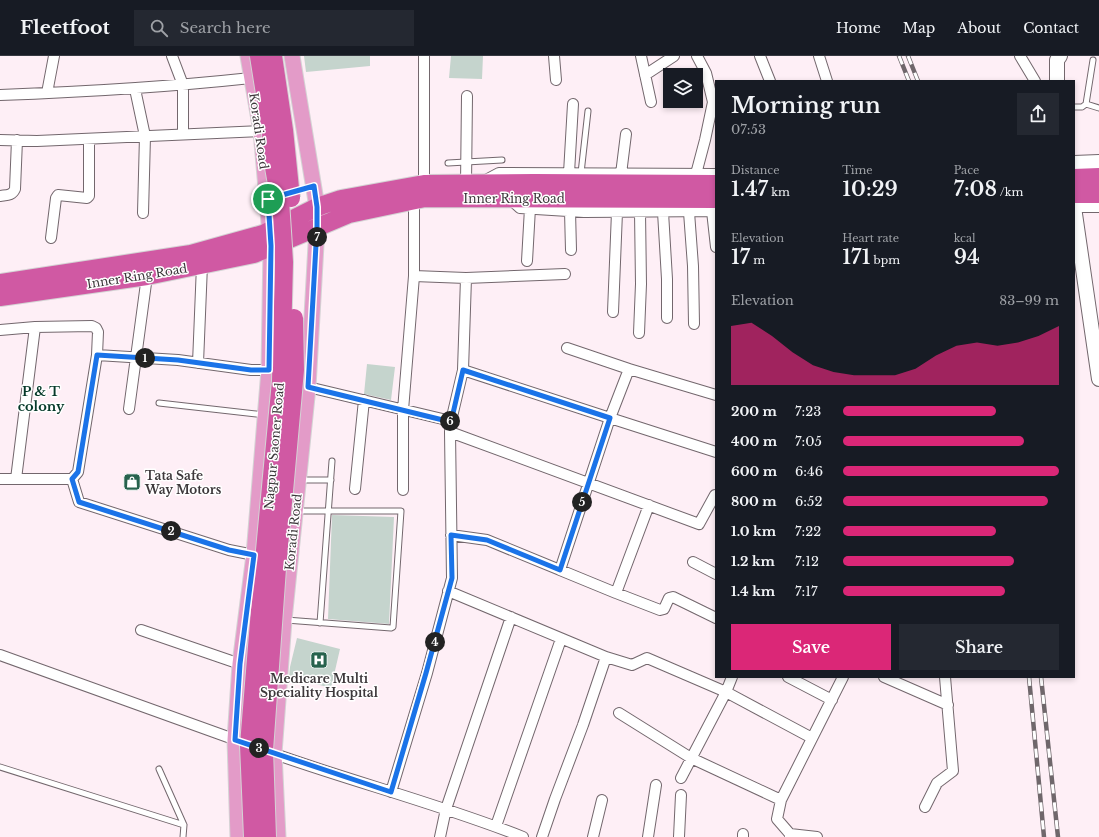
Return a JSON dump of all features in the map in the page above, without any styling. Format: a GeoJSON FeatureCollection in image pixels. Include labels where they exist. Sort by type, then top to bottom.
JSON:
{"type":"FeatureCollection","features":[{"type":"Feature","properties":{"kind":"highway","name":"Nagpur Saoner Road"},"geometry":{"type":"LineString","coordinates":[[252,837],[249,744],[264,560],[281,381],[284,262],[280,201],[272,156],[271,131],[259,56]]}},
{"type":"Feature","properties":{"kind":"highway","name":"Nagpur Saoner Road"},"geometry":{"type":"LineString","coordinates":[[267,837],[264,750],[277,568],[295,370],[293,215],[284,130],[273,56]]}},
{"type":"Feature","properties":{"kind":"highway"},"geometry":{"type":"LineString","coordinates":[[1075,178],[1099,177]]}},
{"type":"Feature","properties":{"kind":"highway","name":"Inner Ring Road"},"geometry":{"type":"LineString","coordinates":[[0,283],[191,254],[263,234],[271,238],[317,227],[349,214],[421,194],[473,184],[645,198],[715,207]]}},
{"type":"Feature","properties":{"kind":"highway","name":"Inner Ring Road"},"geometry":{"type":"LineString","coordinates":[[0,297],[147,276],[254,254],[271,238],[317,207],[341,199],[421,194],[509,198],[645,198],[715,184]]}},
{"type":"Feature","properties":{"kind":"highway"},"geometry":{"type":"LineString","coordinates":[[1075,194],[1099,194]]}},
{"type":"Feature","properties":{"kind":"main road","name":"Koradi Road"},"geometry":{"type":"LineString","coordinates":[[238,837],[235,740],[240,664],[254,555],[269,370],[271,238],[261,131],[248,56]]}},
{"type":"Feature","properties":{"kind":"main road"},"geometry":{"type":"LineString","coordinates":[[292,56],[317,207]]}},
{"type":"Feature","properties":{"kind":"main road"},"geometry":{"type":"LineString","coordinates":[[268,199],[314,186]]}},
{"type":"Feature","properties":{"kind":"main road","name":"Koradi Road"},"geometry":{"type":"LineString","coordinates":[[278,837],[274,753],[284,620],[308,393],[317,207]]}},
{"type":"Feature","properties":{"kind":"main road"},"geometry":{"type":"LineString","coordinates":[[266,408],[308,393]]}},
{"type":"Feature","properties":{"kind":"street"},"geometry":{"type":"LineString","coordinates":[[47,93],[54,56]]}},
{"type":"Feature","properties":{"kind":"street"},"geometry":{"type":"LineString","coordinates":[[172,56],[183,85],[184,134]]}},
{"type":"Feature","properties":{"kind":"street"},"geometry":{"type":"LineString","coordinates":[[403,490],[403,410],[421,194],[424,56]]}},
{"type":"Feature","properties":{"kind":"street"},"geometry":{"type":"LineString","coordinates":[[554,56],[556,80]]}},
{"type":"Feature","properties":{"kind":"street"},"geometry":{"type":"LineString","coordinates":[[641,56],[651,102]]}},
{"type":"Feature","properties":{"kind":"street"},"geometry":{"type":"LineString","coordinates":[[645,75],[674,56]]}},
{"type":"Feature","properties":{"kind":"street"},"geometry":{"type":"LineString","coordinates":[[696,174],[706,140],[713,102],[706,73],[697,56]]}},
{"type":"Feature","properties":{"kind":"street"},"geometry":{"type":"LineString","coordinates":[[760,56],[770,80]]}},
{"type":"Feature","properties":{"kind":"street"},"geometry":{"type":"LineString","coordinates":[[819,56],[827,80]]}},
{"type":"Feature","properties":{"kind":"street"},"geometry":{"type":"LineString","coordinates":[[1020,56],[1034,80]]}},
{"type":"Feature","properties":{"kind":"street"},"geometry":{"type":"LineString","coordinates":[[1057,80],[1057,60],[1060,56]]}},
{"type":"Feature","properties":{"kind":"street"},"geometry":{"type":"LineString","coordinates":[[0,95],[135,89],[251,78]]}},
{"type":"Feature","properties":{"kind":"street"},"geometry":{"type":"LineString","coordinates":[[135,89],[145,136],[142,212]]}},
{"type":"Feature","properties":{"kind":"street"},"geometry":{"type":"LineString","coordinates":[[467,96],[466,162],[473,184],[499,173],[715,174]]}},
{"type":"Feature","properties":{"kind":"street"},"geometry":{"type":"LineString","coordinates":[[569,173],[573,104]]}},
{"type":"Feature","properties":{"kind":"street"},"geometry":{"type":"LineString","coordinates":[[0,140],[261,131]]}},
{"type":"Feature","properties":{"kind":"street"},"geometry":{"type":"LineString","coordinates":[[621,174],[626,134]]}},
{"type":"Feature","properties":{"kind":"street"},"geometry":{"type":"LineString","coordinates":[[51,238],[56,198],[58,195],[87,198],[89,196],[89,138]]}},
{"type":"Feature","properties":{"kind":"street"},"geometry":{"type":"LineString","coordinates":[[0,196],[10,195],[15,189],[17,140]]}},
{"type":"Feature","properties":{"kind":"street"},"geometry":{"type":"LineString","coordinates":[[1075,163],[1099,162]]}},
{"type":"Feature","properties":{"kind":"street"},"geometry":{"type":"LineString","coordinates":[[509,198],[520,208],[616,212],[645,198]]}},
{"type":"Feature","properties":{"kind":"street"},"geometry":{"type":"LineString","coordinates":[[645,198],[663,212],[689,212],[715,207]]}},
{"type":"Feature","properties":{"kind":"street"},"geometry":{"type":"LineString","coordinates":[[639,333],[645,198]]}},
{"type":"Feature","properties":{"kind":"street"},"geometry":{"type":"LineString","coordinates":[[1075,206],[1099,205]]}},
{"type":"Feature","properties":{"kind":"street"},"geometry":{"type":"LineString","coordinates":[[527,261],[530,208]]}},
{"type":"Feature","properties":{"kind":"street"},"geometry":{"type":"LineString","coordinates":[[570,211],[571,250]]}},
{"type":"Feature","properties":{"kind":"street"},"geometry":{"type":"LineString","coordinates":[[612,312],[616,212]]}},
{"type":"Feature","properties":{"kind":"street"},"geometry":{"type":"LineString","coordinates":[[663,212],[667,278],[667,318]]}},
{"type":"Feature","properties":{"kind":"street"},"geometry":{"type":"LineString","coordinates":[[689,212],[693,266],[694,324]]}},
{"type":"Feature","properties":{"kind":"street"},"geometry":{"type":"LineString","coordinates":[[1075,213],[1099,380]]}},
{"type":"Feature","properties":{"kind":"street"},"geometry":{"type":"LineString","coordinates":[[198,363],[202,265]]}},
{"type":"Feature","properties":{"kind":"street"},"geometry":{"type":"LineString","coordinates":[[414,276],[466,278],[565,274]]}},
{"type":"Feature","properties":{"kind":"street"},"geometry":{"type":"LineString","coordinates":[[129,409],[147,276]]}},
{"type":"Feature","properties":{"kind":"street"},"geometry":{"type":"LineString","coordinates":[[391,792],[452,578],[451,427],[463,370],[466,278]]}},
{"type":"Feature","properties":{"kind":"street"},"geometry":{"type":"LineString","coordinates":[[0,330],[35,327],[92,326],[96,328],[98,332],[97,355],[78,472],[72,479],[0,479]]}},
{"type":"Feature","properties":{"kind":"street"},"geometry":{"type":"LineString","coordinates":[[16,479],[35,327]]}},
{"type":"Feature","properties":{"kind":"street"},"geometry":{"type":"LineString","coordinates":[[567,348],[629,370],[715,395]]}},
{"type":"Feature","properties":{"kind":"street"},"geometry":{"type":"LineString","coordinates":[[97,355],[178,360],[251,370],[269,370]]}},
{"type":"Feature","properties":{"kind":"street"},"geometry":{"type":"LineString","coordinates":[[463,370],[715,452]]}},
{"type":"Feature","properties":{"kind":"street"},"geometry":{"type":"LineString","coordinates":[[560,570],[610,418],[629,370]]}},
{"type":"Feature","properties":{"kind":"street"},"geometry":{"type":"LineString","coordinates":[[308,393],[364,400],[403,410],[451,427],[588,482],[700,524],[715,494]]}},
{"type":"Feature","properties":{"kind":"street"},"geometry":{"type":"LineString","coordinates":[[355,489],[364,400]]}},
{"type":"Feature","properties":{"kind":"street"},"geometry":{"type":"LineString","coordinates":[[72,479],[79,502],[229,550],[254,555]]}},
{"type":"Feature","properties":{"kind":"street"},"geometry":{"type":"LineString","coordinates":[[616,593],[649,505]]}},
{"type":"Feature","properties":{"kind":"street"},"geometry":{"type":"LineString","coordinates":[[451,535],[487,540],[660,610],[664,609],[669,598],[673,597],[715,618]]}},
{"type":"Feature","properties":{"kind":"street"},"geometry":{"type":"LineString","coordinates":[[693,562],[715,573]]}},
{"type":"Feature","properties":{"kind":"street"},"geometry":{"type":"LineString","coordinates":[[448,591],[606,657],[632,665],[647,658],[726,692],[812,738]]}},
{"type":"Feature","properties":{"kind":"street"},"geometry":{"type":"LineString","coordinates":[[440,837],[446,809],[511,617]]}},
{"type":"Feature","properties":{"kind":"street"},"geometry":{"type":"LineString","coordinates":[[141,630],[240,664]]}},
{"type":"Feature","properties":{"kind":"street"},"geometry":{"type":"LineString","coordinates":[[496,826],[561,639]]}},
{"type":"Feature","properties":{"kind":"street"},"geometry":{"type":"LineString","coordinates":[[0,654],[235,740],[446,809],[523,837]]}},
{"type":"Feature","properties":{"kind":"street"},"geometry":{"type":"LineString","coordinates":[[542,837],[606,657]]}},
{"type":"Feature","properties":{"kind":"street"},"geometry":{"type":"LineString","coordinates":[[680,778],[726,692],[732,678]]}},
{"type":"Feature","properties":{"kind":"street"},"geometry":{"type":"LineString","coordinates":[[790,678],[832,700]]}},
{"type":"Feature","properties":{"kind":"street"},"geometry":{"type":"LineString","coordinates":[[817,837],[790,835],[777,819],[778,808],[843,678]]}},
{"type":"Feature","properties":{"kind":"street"},"geometry":{"type":"LineString","coordinates":[[886,678],[948,705]]}},
{"type":"Feature","properties":{"kind":"street"},"geometry":{"type":"LineString","coordinates":[[925,807],[937,783],[954,771],[945,678]]}},
{"type":"Feature","properties":{"kind":"street"},"geometry":{"type":"LineString","coordinates":[[619,712],[691,758],[781,800]]}},
{"type":"Feature","properties":{"kind":"street"},"geometry":{"type":"LineString","coordinates":[[648,837],[656,785]]}},
{"type":"Feature","properties":{"kind":"street"},"geometry":{"type":"LineString","coordinates":[[679,837],[681,795]]}},
{"type":"Feature","properties":{"kind":"street"},"geometry":{"type":"LineString","coordinates":[[593,837],[602,800]]}},
{"type":"Feature","properties":{"kind":"lane"},"geometry":{"type":"LineString","coordinates":[[1086,104],[1093,60]]}},
{"type":"Feature","properties":{"kind":"lane"},"geometry":{"type":"LineString","coordinates":[[1075,107],[1082,107],[1086,104],[1099,108]]}},
{"type":"Feature","properties":{"kind":"lane"},"geometry":{"type":"LineString","coordinates":[[581,174],[588,111]]}},
{"type":"Feature","properties":{"kind":"lane"},"geometry":{"type":"LineString","coordinates":[[448,163],[502,160]]}},
{"type":"Feature","properties":{"kind":"lane"},"geometry":{"type":"LineString","coordinates":[[159,403],[266,408]]}},
{"type":"Feature","properties":{"kind":"lane"},"geometry":{"type":"LineString","coordinates":[[320,623],[332,461]]}},
{"type":"Feature","properties":{"kind":"lane"},"geometry":{"type":"LineString","coordinates":[[299,480],[331,480]]}},
{"type":"Feature","properties":{"kind":"lane"},"geometry":{"type":"LineString","coordinates":[[284,620],[391,628],[393,627],[394,619],[401,511],[296,511]]}},
{"type":"Feature","properties":{"kind":"lane"},"geometry":{"type":"LineString","coordinates":[[0,767],[184,825]]}},
{"type":"Feature","properties":{"kind":"lane"},"geometry":{"type":"LineString","coordinates":[[158,769],[184,825],[183,837]]}},
{"type":"Feature","properties":{"kind":"building"},"geometry":{"type":"Polygon","coordinates":[[[304,56],[370,56],[370,66],[306,72],[304,56]]]}},
{"type":"Feature","properties":{"kind":"building"},"geometry":{"type":"Polygon","coordinates":[[[451,56],[483,56],[482,79],[449,78],[451,56]]]}},
{"type":"Feature","properties":{"kind":"building"},"geometry":{"type":"Polygon","coordinates":[[[367,364],[395,367],[391,400],[364,394],[367,364]]]}},
{"type":"Feature","properties":{"kind":"building"},"geometry":{"type":"Polygon","coordinates":[[[332,515],[394,517],[389,624],[328,619],[332,515]]]}},
{"type":"Feature","properties":{"kind":"building"},"geometry":{"type":"Polygon","coordinates":[[[297,638],[340,649],[331,688],[289,677],[297,638]]]}},
{"type":"Feature","properties":{"kind":"railway"},"geometry":{"type":"LineString","coordinates":[[899,56],[909,80]]}},
{"type":"Feature","properties":{"kind":"railway"},"geometry":{"type":"LineString","coordinates":[[908,56],[918,80]]}},
{"type":"Feature","properties":{"kind":"railway"},"geometry":{"type":"LineString","coordinates":[[1029,678],[1044,837]]}},
{"type":"Feature","properties":{"kind":"railway"},"geometry":{"type":"LineString","coordinates":[[1041,678],[1058,837]]}},
{"type":"Feature","properties":{"kind":"place","name":"Tata Safe Way Motors"},"geometry":{"type":"Point","coordinates":[132,482]}},
{"type":"Feature","properties":{"kind":"place","name":"Medicare Multi Speciality Hospital"},"geometry":{"type":"Point","coordinates":[319,660]}},
{"type":"Feature","properties":{"kind":"district","name":"P & T colony"},"geometry":{"type":"Point","coordinates":[41,398]}},
{"type":"Feature","properties":{"kind":"route"},"geometry":{"type":"LineString","coordinates":[[314,186],[317,207],[316,267],[308,387],[451,422],[463,370],[610,418],[560,570],[487,540],[451,535],[452,578],[391,792],[235,740],[240,664],[254,555],[229,550],[79,502],[72,479],[78,472],[97,355],[178,360],[251,370],[269,370],[271,246],[268,199],[314,186]]}}]}
